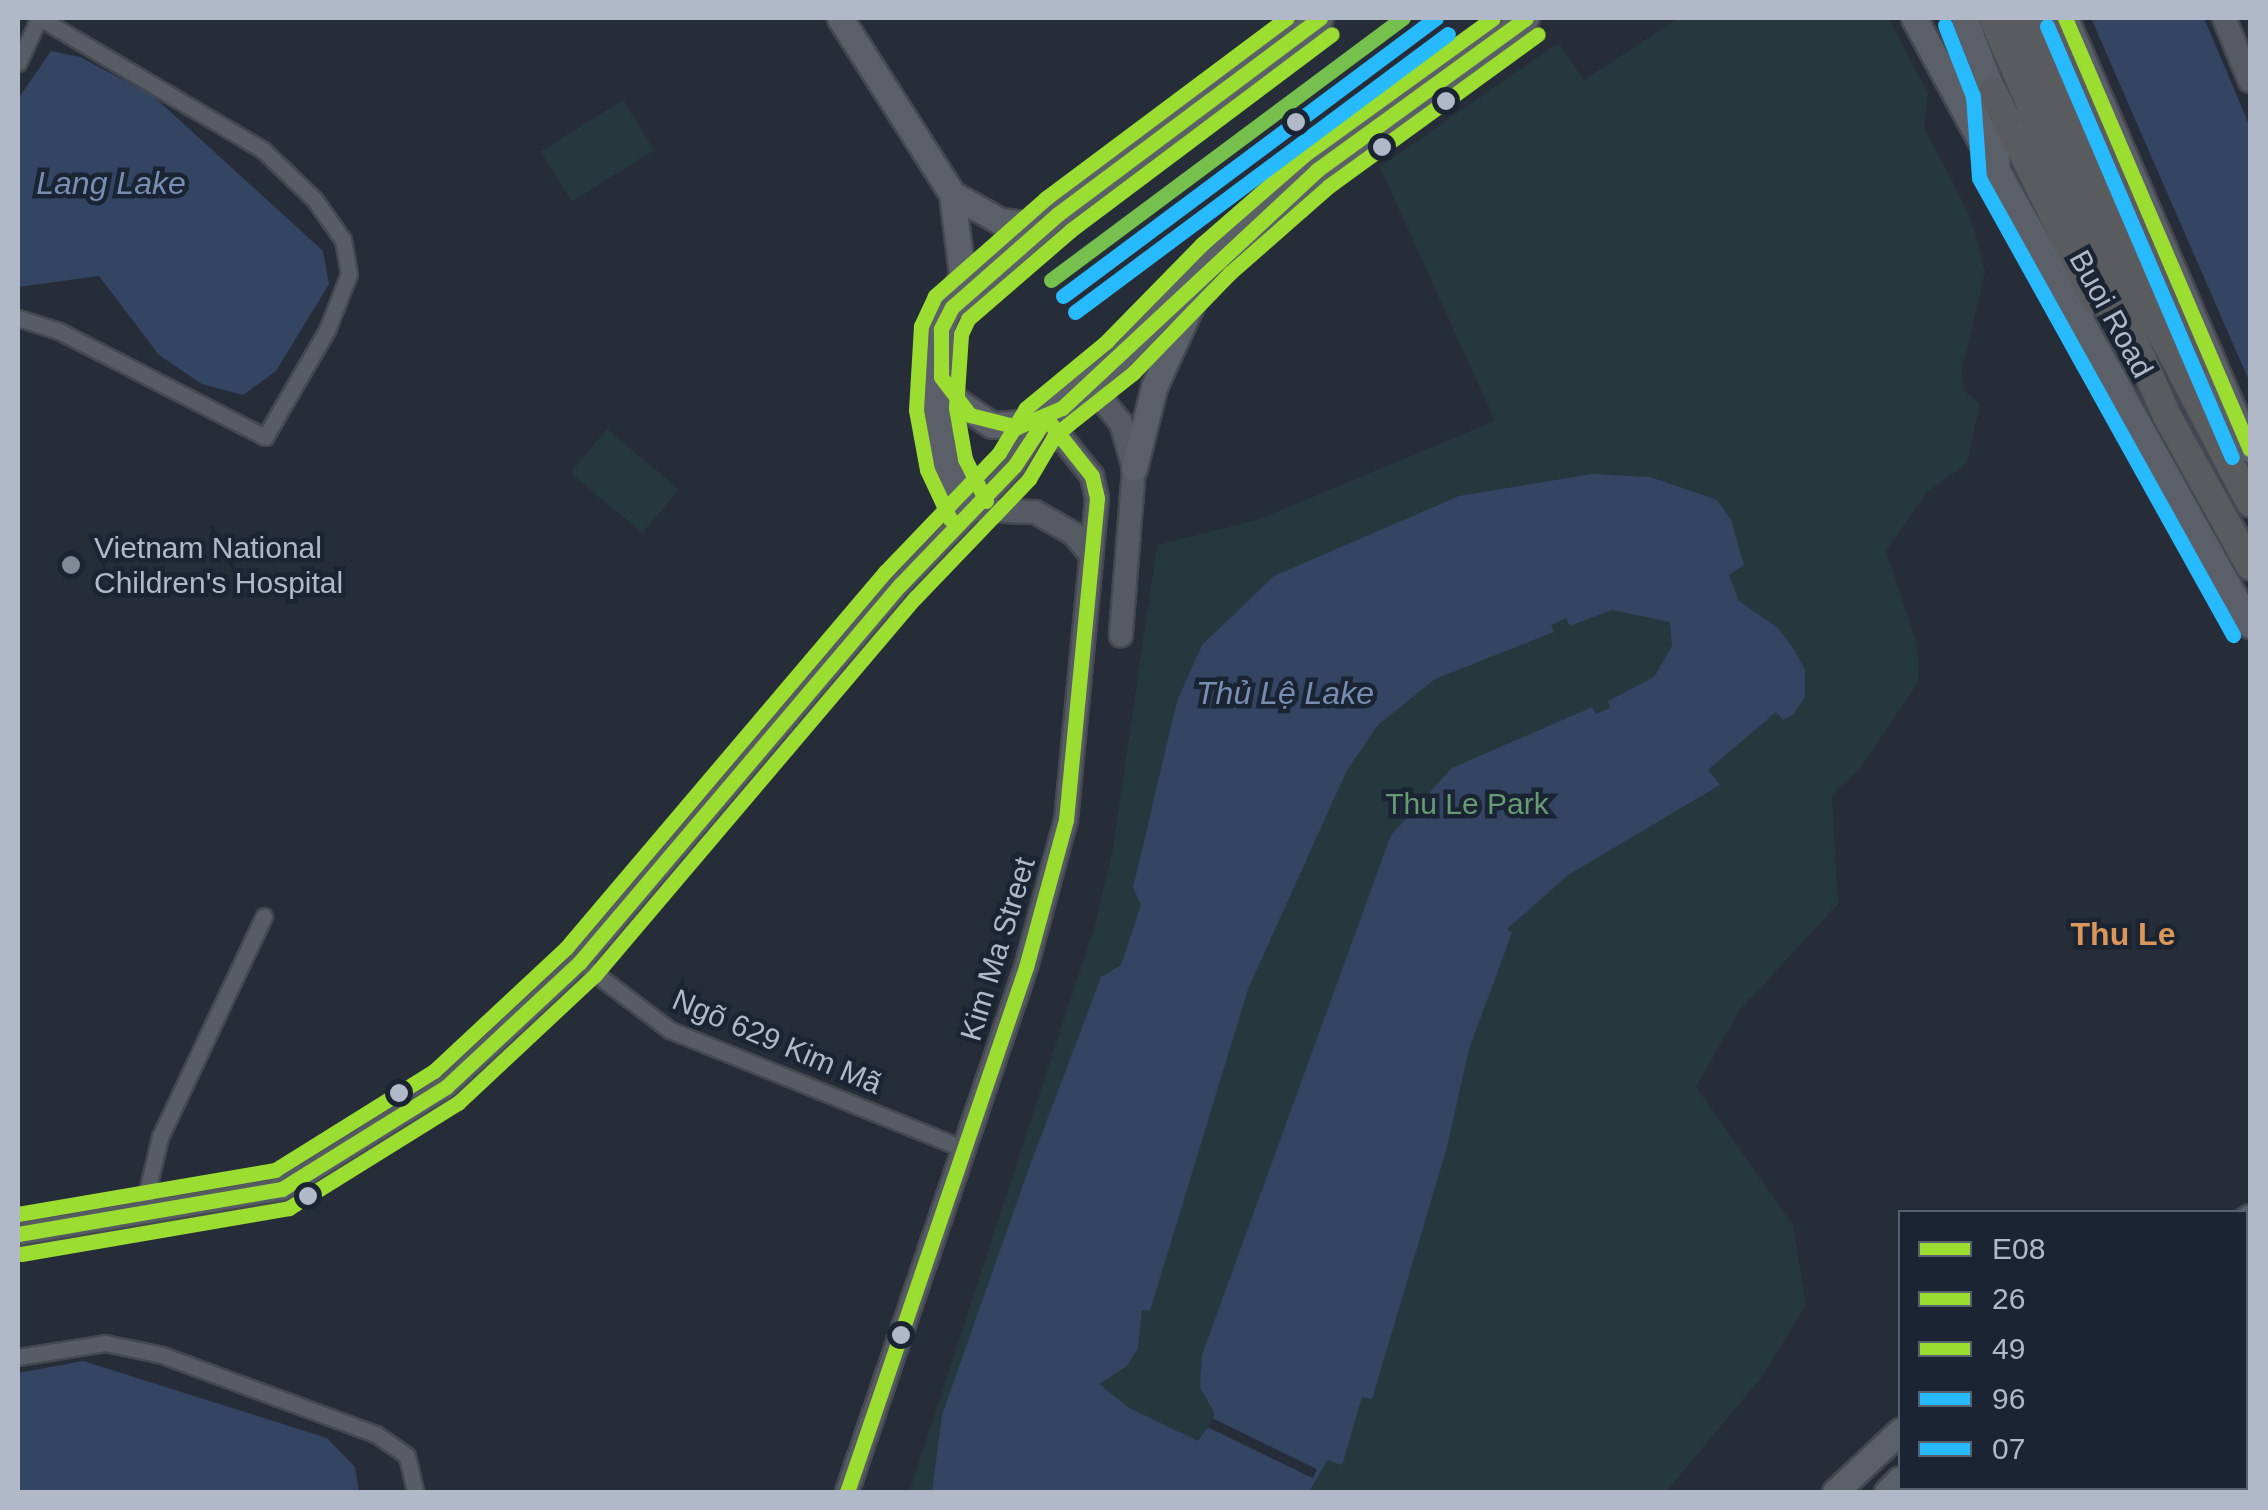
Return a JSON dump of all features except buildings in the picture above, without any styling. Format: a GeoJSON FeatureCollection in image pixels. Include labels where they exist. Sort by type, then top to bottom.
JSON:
{"type":"FeatureCollection","features":[{"type":"Feature","properties":{"kind":"highway"},"geometry":{"type":"LineString","coordinates":[[1993,18],[2045,107],[2161,337],[2237,448]]}},
{"type":"Feature","properties":{"kind":"highway"},"geometry":{"type":"LineString","coordinates":[[2020,18],[2045,107],[2189,460],[2250,566]]}},
{"type":"Feature","properties":{"kind":"highway"},"geometry":{"type":"LineString","coordinates":[[2044,18],[2237,448],[2250,502]]}},
{"type":"Feature","properties":{"kind":"highway"},"geometry":{"type":"LineString","coordinates":[[1993,92],[2146,408],[2189,460]]}},
{"type":"Feature","properties":{"kind":"main road"},"geometry":{"type":"LineString","coordinates":[[840,18],[952,194],[964,253],[952,307],[939,340],[938,437],[968,510]]}},
{"type":"Feature","properties":{"kind":"main road"},"geometry":{"type":"LineString","coordinates":[[952,307],[1043,226],[1320,18]]}},
{"type":"Feature","properties":{"kind":"main road"},"geometry":{"type":"LineString","coordinates":[[941,376],[952,398],[981,420],[1016,427],[1043,420],[1090,384],[1216,258],[1317,170],[1526,18]]}},
{"type":"Feature","properties":{"kind":"main road"},"geometry":{"type":"LineString","coordinates":[[1914,18],[1997,170]]}},
{"type":"Feature","properties":{"kind":"main road","name":"Buoi Road"},"geometry":{"type":"LineString","coordinates":[[1964,18],[1993,92],[1997,170],[2250,625]]}},
{"type":"Feature","properties":{"kind":"main road"},"geometry":{"type":"LineString","coordinates":[[2064,18],[2237,448]]}},
{"type":"Feature","properties":{"kind":"main road"},"geometry":{"type":"LineString","coordinates":[[2224,18],[2250,82]]}},
{"type":"Feature","properties":{"kind":"main road"},"geometry":{"type":"LineString","coordinates":[[952,194],[1000,221],[1043,226]]}},
{"type":"Feature","properties":{"kind":"main road"},"geometry":{"type":"LineString","coordinates":[[1121,635],[1134,468],[1166,356],[1216,258]]}},
{"type":"Feature","properties":{"kind":"main road"},"geometry":{"type":"LineString","coordinates":[[1090,384],[1121,423],[1134,468]]}},
{"type":"Feature","properties":{"kind":"main road"},"geometry":{"type":"LineString","coordinates":[[18,1234],[143,1209],[237,1201],[282,1188],[322,1167],[446,1087],[580,962],[968,510],[1015,465],[1043,420]]}},
{"type":"Feature","properties":{"kind":"main road","name":"Kim Ma Street"},"geometry":{"type":"LineString","coordinates":[[847,1492],[1031,952],[1066,820],[1091,564],[1092,476],[1043,420]]}},
{"type":"Feature","properties":{"kind":"main road"},"geometry":{"type":"LineString","coordinates":[[968,510],[1035,512],[1074,534],[1091,564],[1126,575]]}},
{"type":"Feature","properties":{"kind":"main road"},"geometry":{"type":"LineString","coordinates":[[1835,1492],[1898,1433]]}},
{"type":"Feature","properties":{"kind":"street"},"geometry":{"type":"LineString","coordinates":[[18,62],[40,18],[263,150],[315,200],[343,240],[349,274],[327,330],[264,437],[60,331],[18,318]]}},
{"type":"Feature","properties":{"kind":"street"},"geometry":{"type":"LineString","coordinates":[[143,1209],[160,1138],[264,916]]}},
{"type":"Feature","properties":{"kind":"street","name":"Ngõ 629 Kim Mã"},"geometry":{"type":"LineString","coordinates":[[580,962],[670,1030],[964,1149]]}},
{"type":"Feature","properties":{"kind":"street"},"geometry":{"type":"LineString","coordinates":[[18,1357],[105,1343],[162,1355],[292,1408],[376,1434],[407,1456],[415,1492]]}},
{"type":"Feature","properties":{"kind":"green space","name":"Thu Le Park"},"geometry":{"type":"Polygon","coordinates":[[[1679,18],[1888,18],[1928,93],[1924,127],[1971,218],[1985,272],[1962,370],[1964,390],[1980,404],[1967,463],[1926,493],[1886,551],[1917,645],[1919,681],[1861,767],[1832,795],[1838,904],[1739,1011],[1696,1087],[1793,1225],[1806,1305],[1761,1378],[1666,1492],[909,1492],[1095,925],[1113,849],[1157,545],[1257,520],[1495,421],[1380,167],[1558,43],[1584,80],[1679,18]]]}},
{"type":"Feature","properties":{"kind":"green space"},"geometry":{"type":"Polygon","coordinates":[[[623,100],[654,150],[572,201],[541,151],[623,100]]]}},
{"type":"Feature","properties":{"kind":"green space"},"geometry":{"type":"Polygon","coordinates":[[[607,429],[679,489],[642,533],[570,473],[607,429]]]}},
{"type":"Feature","properties":{"kind":"water"},"geometry":{"type":"Polygon","coordinates":[[[2091,18],[2204,18],[2250,127],[2250,383],[2091,18]]]}},
{"type":"Feature","properties":{"kind":"water","name":"Lang Lake"},"geometry":{"type":"Polygon","coordinates":[[[51,51],[80,57],[152,95],[323,251],[329,284],[276,371],[243,395],[202,384],[159,355],[99,276],[18,287],[18,99],[51,51]]]}},
{"type":"Feature","properties":{"kind":"water","name":"Thủ Lệ Lake"},"geometry":{"type":"Polygon","coordinates":[[[1592,474],[1650,477],[1717,500],[1731,520],[1744,565],[1729,575],[1739,601],[1778,628],[1795,651],[1805,670],[1805,696],[1794,714],[1783,720],[1776,712],[1708,770],[1720,785],[1568,875],[1507,929],[1512,933],[1469,1049],[1446,1151],[1372,1399],[1362,1397],[1342,1465],[1327,1460],[1309,1492],[932,1492],[942,1415],[1029,1168],[1101,977],[1121,965],[1141,905],[1133,888],[1177,701],[1202,645],[1274,576],[1459,496],[1592,474]],[[1612,610],[1570,626],[1566,618],[1551,625],[1554,632],[1435,679],[1378,725],[1347,770],[1248,989],[1150,1311],[1142,1310],[1138,1348],[1127,1366],[1099,1384],[1129,1408],[1198,1441],[1215,1414],[1200,1387],[1202,1355],[1391,835],[1452,768],[1592,707],[1596,714],[1610,708],[1608,701],[1654,677],[1672,646],[1670,622],[1612,610]]]}},
{"type":"Feature","properties":{"kind":"water"},"geometry":{"type":"Polygon","coordinates":[[[83,1361],[327,1438],[355,1467],[359,1492],[18,1492],[18,1373],[83,1361]]]}},
{"type":"Feature","properties":{"kind":"pier"},"geometry":{"type":"Polygon","coordinates":[[[1212,1418],[1317,1469],[1313,1478],[1208,1427],[1212,1418]]]}},
{"type":"Feature","properties":{"kind":"transit line","name":"49"},"geometry":{"type":"LineString","coordinates":[[950,519],[927,470],[916,410],[921,326],[935,296],[1046,198],[1287,18]]}},
{"type":"Feature","properties":{"kind":"transit line","name":"E08"},"geometry":{"type":"LineString","coordinates":[[1320,18],[1058,214],[952,307],[941,329],[941,377],[970,415],[1017,427],[1062,408],[1317,170],[1526,18]]}},
{"type":"Feature","properties":{"kind":"transit line"},"geometry":{"type":"LineString","coordinates":[[1051,280],[1403,18]]}},
{"type":"Feature","properties":{"kind":"transit line","name":"07"},"geometry":{"type":"LineString","coordinates":[[1063,296],[1436,18]]}},
{"type":"Feature","properties":{"kind":"transit line","name":"49"},"geometry":{"type":"LineString","coordinates":[[18,1214],[275,1170],[434,1071],[566,948],[885,572],[999,453],[1026,408],[1106,342],[1202,244],[1304,155],[1493,18]]}},
{"type":"Feature","properties":{"kind":"transit line","name":"E08"},"geometry":{"type":"LineString","coordinates":[[2065,18],[2250,449]]}},
{"type":"Feature","properties":{"kind":"transit line","name":"96"},"geometry":{"type":"LineString","coordinates":[[1945,25],[1973,96],[1979,178],[2233,635]]}},
{"type":"Feature","properties":{"kind":"transit line","name":"96"},"geometry":{"type":"LineString","coordinates":[[2047,26],[2232,457]]}},
{"type":"Feature","properties":{"kind":"transit line","name":"26"},"geometry":{"type":"LineString","coordinates":[[986,501],[965,459],[956,408],[961,334],[968,319],[1071,230],[1332,34]]}},
{"type":"Feature","properties":{"kind":"transit line","name":"96"},"geometry":{"type":"LineString","coordinates":[[1075,312],[1448,34]]}},
{"type":"Feature","properties":{"kind":"transit line","name":"26"},"geometry":{"type":"LineString","coordinates":[[21,1254],[289,1208],[458,1103],[595,975],[915,598],[1029,479],[1055,435],[1133,373],[1230,273],[1329,186],[1538,34]]}},
{"type":"Feature","properties":{"kind":"transit line","name":"E08"},"geometry":{"type":"LineString","coordinates":[[18,1234],[282,1189],[446,1087],[580,962],[900,585],[1015,465],[1046,418]]}},
{"type":"Feature","properties":{"kind":"transit line","name":"E08"},"geometry":{"type":"LineString","coordinates":[[847,1492],[1026,967],[1066,820],[1097,498],[1092,476],[1046,418]]}},
{"type":"Feature","properties":{"kind":"place","name":"Vietnam National Children's Hospital"},"geometry":{"type":"Point","coordinates":[71,565]}},
{"type":"Feature","properties":{"kind":"district","name":"Thu Le"},"geometry":{"type":"Point","coordinates":[2123,934]}}]}
